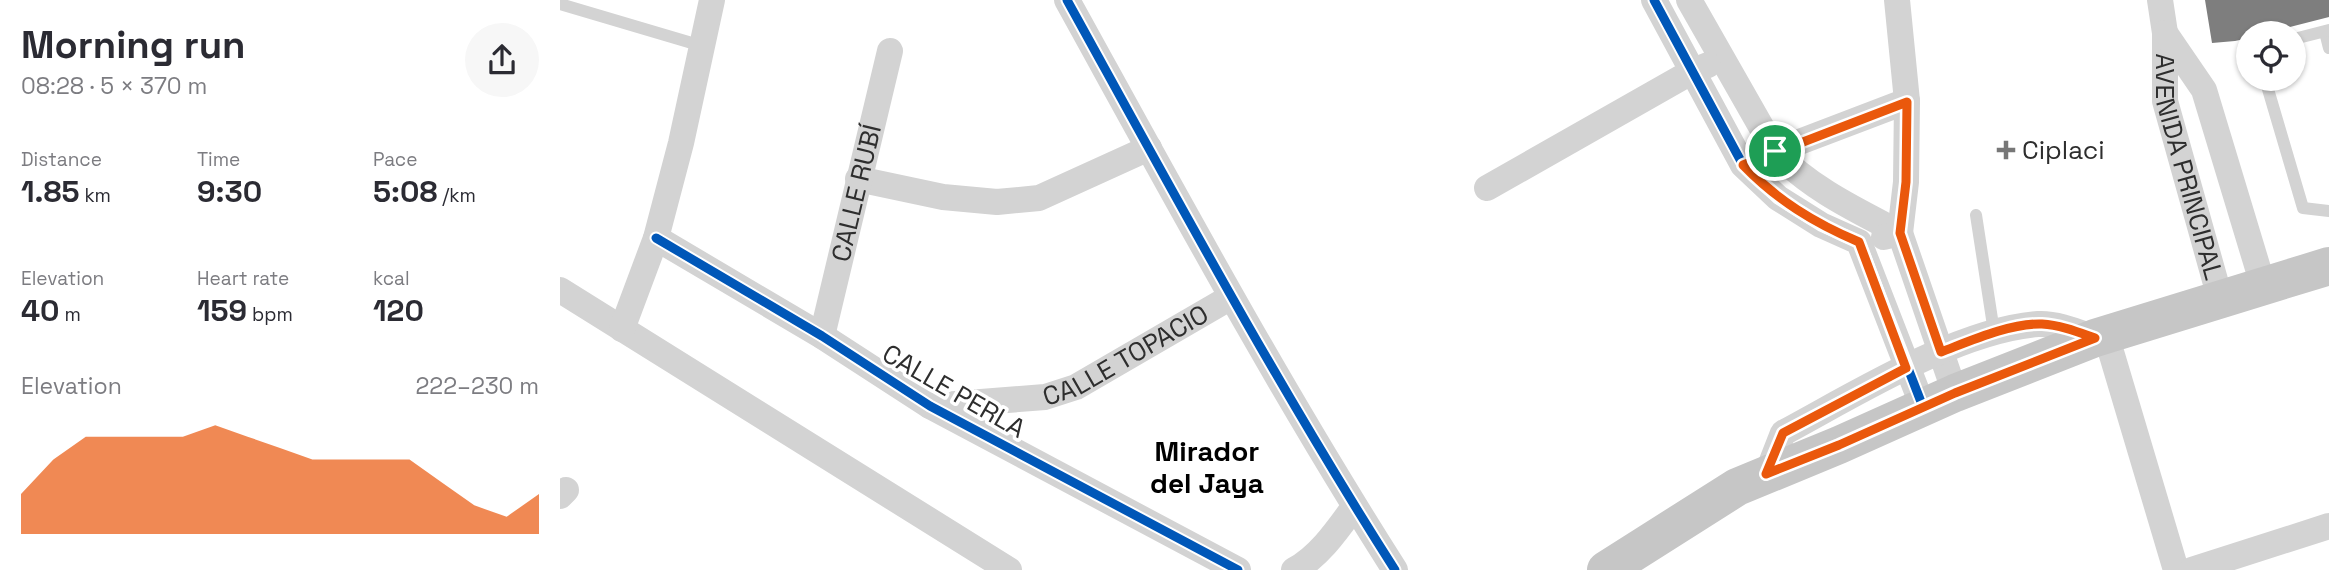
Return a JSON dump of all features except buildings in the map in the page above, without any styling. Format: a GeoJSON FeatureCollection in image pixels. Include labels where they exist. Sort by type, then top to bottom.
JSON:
{"type":"FeatureCollection","features":[{"type":"Feature","properties":{"kind":"main road"},"geometry":{"type":"LineString","coordinates":[[1625,564],[1737,487],[1939,400],[2101,336],[2329,266]]}},
{"type":"Feature","properties":{"kind":"street"},"geometry":{"type":"LineString","coordinates":[[622,329],[656,238],[681,143],[712,0]]}},
{"type":"Feature","properties":{"kind":"street"},"geometry":{"type":"LineString","coordinates":[[1067,0],[1231,297],[1354,507],[1395,570]]}},
{"type":"Feature","properties":{"kind":"street"},"geometry":{"type":"LineString","coordinates":[[1654,0],[1743,165],[1778,198],[1821,225],[1859,242],[1900,233]]}},
{"type":"Feature","properties":{"kind":"street"},"geometry":{"type":"LineString","coordinates":[[1689,0],[1775,151],[1811,183],[1900,233]]}},
{"type":"Feature","properties":{"kind":"street"},"geometry":{"type":"LineString","coordinates":[[1897,0],[1907,102],[1906,182],[1900,233],[1941,352],[1939,400]]}},
{"type":"Feature","properties":{"kind":"street","name":"AVENIDA PRINCIPAL"},"geometry":{"type":"LineString","coordinates":[[2160,0],[2165,33],[2165,101],[2220,298]]}},
{"type":"Feature","properties":{"kind":"street","name":"AVENIDA PRINCIPAL"},"geometry":{"type":"LineString","coordinates":[[2165,33],[2204,90],[2263,285]]}},
{"type":"Feature","properties":{"kind":"street","name":"CALLE RUBÍ"},"geometry":{"type":"LineString","coordinates":[[822,336],[890,51]]}},
{"type":"Feature","properties":{"kind":"street"},"geometry":{"type":"LineString","coordinates":[[1487,188],[1693,71],[1723,60]]}},
{"type":"Feature","properties":{"kind":"street"},"geometry":{"type":"LineString","coordinates":[[1743,165],[1907,102]]}},
{"type":"Feature","properties":{"kind":"street"},"geometry":{"type":"LineString","coordinates":[[858,179],[943,197],[997,202],[1039,198],[1149,148]]}},
{"type":"Feature","properties":{"kind":"street","name":"CALLE PERLA"},"geometry":{"type":"LineString","coordinates":[[656,238],[822,336],[930,406],[1238,570]]}},
{"type":"Feature","properties":{"kind":"street"},"geometry":{"type":"LineString","coordinates":[[1859,242],[1906,368],[1939,400]]}},
{"type":"Feature","properties":{"kind":"street"},"geometry":{"type":"LineString","coordinates":[[560,290],[1009,570]]}},
{"type":"Feature","properties":{"kind":"street","name":"CALLE TOPACIO"},"geometry":{"type":"LineString","coordinates":[[930,406],[1045,397],[1076,387],[1231,297]]}},
{"type":"Feature","properties":{"kind":"street"},"geometry":{"type":"LineString","coordinates":[[1766,474],[1783,433],[1906,368],[1994,332],[2040,324],[2067,328],[2101,336],[2176,570]]}},
{"type":"Feature","properties":{"kind":"street"},"geometry":{"type":"LineString","coordinates":[[1294,570],[1303,565],[1335,533],[1354,507]]}},
{"type":"Feature","properties":{"kind":"street"},"geometry":{"type":"LineString","coordinates":[[2192,570],[2329,526]]}},
{"type":"Feature","properties":{"kind":"lane"},"geometry":{"type":"LineString","coordinates":[[560,4],[702,46]]}},
{"type":"Feature","properties":{"kind":"lane"},"geometry":{"type":"LineString","coordinates":[[2306,36],[2327,31],[2329,48]]}},
{"type":"Feature","properties":{"kind":"lane"},"geometry":{"type":"LineString","coordinates":[[2268,91],[2303,208],[2329,211]]}},
{"type":"Feature","properties":{"kind":"lane"},"geometry":{"type":"LineString","coordinates":[[1976,215],[1994,332]]}},
{"type":"Feature","properties":{"kind":"cycle path"},"geometry":{"type":"LineString","coordinates":[[1067,0],[1267,359],[1395,570]]}},
{"type":"Feature","properties":{"kind":"cycle path"},"geometry":{"type":"LineString","coordinates":[[1654,0],[1743,165],[1778,198],[1821,225],[1859,242],[1923,407]]}},
{"type":"Feature","properties":{"kind":"cycle path"},"geometry":{"type":"LineString","coordinates":[[656,238],[822,336],[930,406],[1238,570]]}},
{"type":"Feature","properties":{"kind":"place","name":"Ciplaci"},"geometry":{"type":"Point","coordinates":[2006,150]}},
{"type":"Feature","properties":{"kind":"district","name":"Mirador del Jaya"},"geometry":{"type":"Point","coordinates":[1207,467]}},
{"type":"Feature","properties":{"kind":"route"},"geometry":{"type":"LineString","coordinates":[[1907,102],[1906,182],[1900,233],[1941,352],[1994,332],[2040,324],[2067,328],[2095,338],[1955,393],[1839,445],[1766,474],[1783,433],[1906,368],[1859,242],[1821,225],[1778,198],[1743,165],[1775,151],[1907,102]]}}]}
